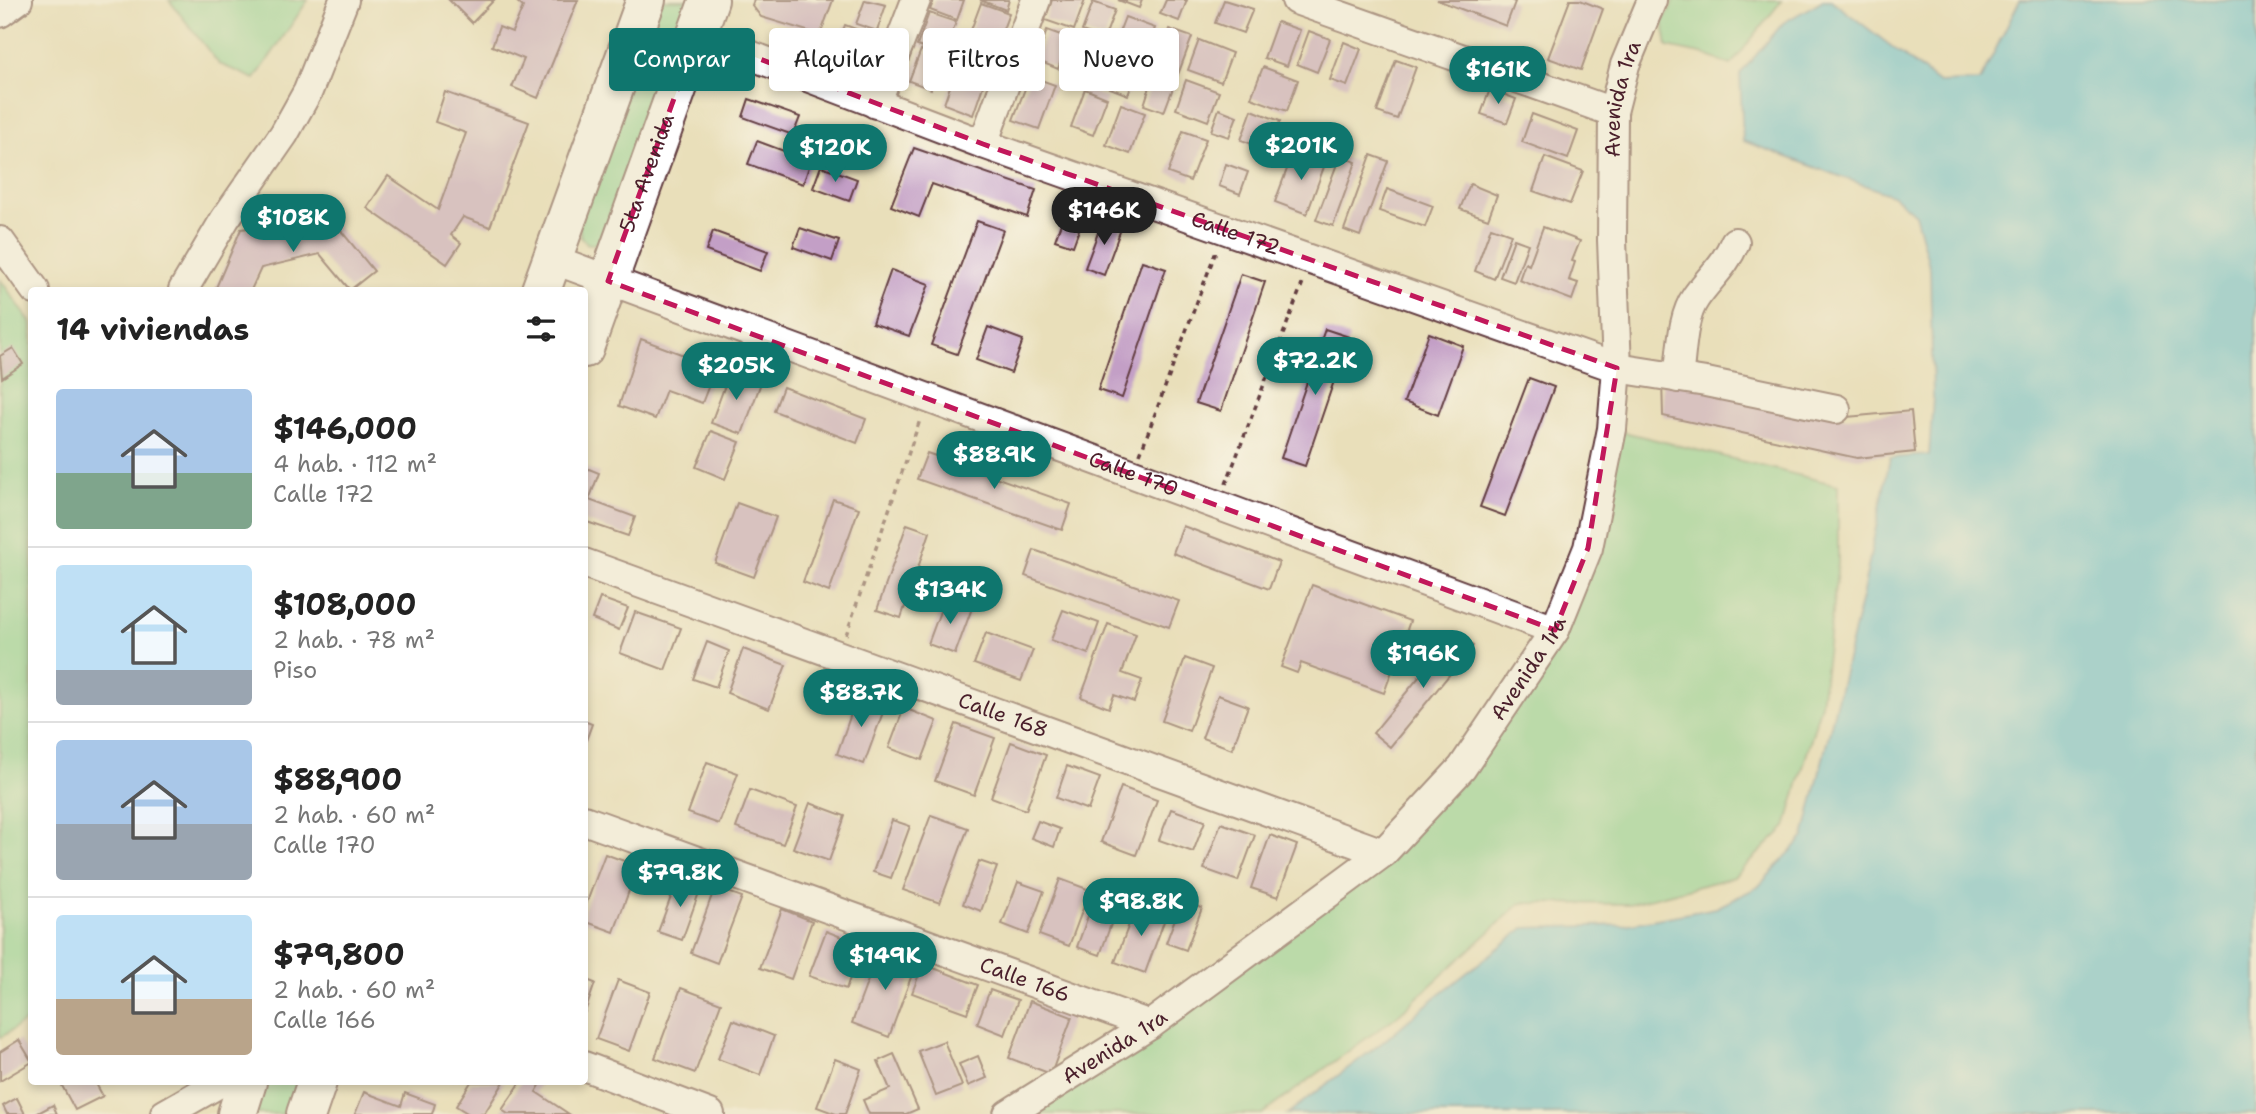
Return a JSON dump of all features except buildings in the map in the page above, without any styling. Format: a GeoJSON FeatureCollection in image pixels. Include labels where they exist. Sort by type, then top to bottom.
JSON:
{"type":"FeatureCollection","features":[{"type":"Feature","properties":{"kind":"highway"},"geometry":{"type":"LineString","coordinates":[[547,275],[646,0]]}},
{"type":"Feature","properties":{"kind":"highway","name":"5ta Avenida"},"geometry":{"type":"LineString","coordinates":[[699,28],[709,0]]}},
{"type":"Feature","properties":{"kind":"highway","name":"5ta Avenida"},"geometry":{"type":"LineString","coordinates":[[588,337],[677,91]]}},
{"type":"Feature","properties":{"kind":"highway"},"geometry":{"type":"LineString","coordinates":[[237,1114],[246,1085]]}},
{"type":"Feature","properties":{"kind":"highway"},"geometry":{"type":"LineString","coordinates":[[306,1114],[316,1085]]}},
{"type":"Feature","properties":{"kind":"street"},"geometry":{"type":"LineString","coordinates":[[0,13],[18,0]]}},
{"type":"Feature","properties":{"kind":"street"},"geometry":{"type":"LineString","coordinates":[[185,287],[225,219],[284,134],[308,91],[344,0]]}},
{"type":"Feature","properties":{"kind":"street"},"geometry":{"type":"LineString","coordinates":[[876,104],[916,0]]}},
{"type":"Feature","properties":{"kind":"street"},"geometry":{"type":"LineString","coordinates":[[983,144],[1036,0]]}},
{"type":"Feature","properties":{"kind":"street"},"geometry":{"type":"LineString","coordinates":[[1296,0],[1613,112]]}},
{"type":"Feature","properties":{"kind":"street","name":"Avenida 1ra"},"geometry":{"type":"LineString","coordinates":[[1008,1114],[1150,1025],[1383,853],[1462,768],[1555,630],[1588,548],[1612,429],[1617,368],[1612,240],[1613,112],[1625,65],[1652,0]]}},
{"type":"Feature","properties":{"kind":"street","name":"Calle 172"},"geometry":{"type":"LineString","coordinates":[[755,57],[983,144],[1617,368],[1836,408]]}},
{"type":"Feature","properties":{"kind":"street"},"geometry":{"type":"LineString","coordinates":[[0,241],[33,287]]}},
{"type":"Feature","properties":{"kind":"street"},"geometry":{"type":"LineString","coordinates":[[1678,378],[1688,317],[1695,298],[1728,259],[1735,242]]}},
{"type":"Feature","properties":{"kind":"street","name":"Calle 170"},"geometry":{"type":"LineString","coordinates":[[547,275],[608,281],[1555,630]]}},
{"type":"Feature","properties":{"kind":"street","name":"Calle 168"},"geometry":{"type":"LineString","coordinates":[[588,564],[1383,853]]}},
{"type":"Feature","properties":{"kind":"street","name":"Calle 166"},"geometry":{"type":"LineString","coordinates":[[588,821],[1150,1025]]}},
{"type":"Feature","properties":{"kind":"street"},"geometry":{"type":"LineString","coordinates":[[588,1068],[710,1114]]}},
{"type":"Feature","properties":{"kind":"street"},"geometry":{"type":"LineString","coordinates":[[165,1114],[216,1085]]}},
{"type":"Feature","properties":{"kind":"path"},"geometry":{"type":"LineString","coordinates":[[1132,474],[1224,230]]}},
{"type":"Feature","properties":{"kind":"path"},"geometry":{"type":"LineString","coordinates":[[1217,505],[1312,260]]}},
{"type":"Feature","properties":{"kind":"path"},"geometry":{"type":"LineString","coordinates":[[839,655],[928,398]]}},
{"type":"Feature","properties":{"kind":"highlighted area"},"geometry":{"type":"Polygon","coordinates":[[[697,35],[983,144],[1617,368],[1588,548],[1555,630],[608,281],[697,35]]]}},
{"type":"Feature","properties":{"kind":"green space"},"geometry":{"type":"Polygon","coordinates":[[[169,0],[308,0],[255,79],[219,64],[169,0]]]}},
{"type":"Feature","properties":{"kind":"green space"},"geometry":{"type":"Polygon","coordinates":[[[659,0],[694,0],[684,28],[649,28],[659,0]]]}},
{"type":"Feature","properties":{"kind":"green space"},"geometry":{"type":"Polygon","coordinates":[[[1675,0],[1782,0],[1731,65],[1705,55],[1667,47],[1663,21],[1675,0]]]}},
{"type":"Feature","properties":{"kind":"green space"},"geometry":{"type":"Polygon","coordinates":[[[627,91],[661,91],[610,232],[597,244],[588,244],[581,238],[579,226],[627,91]]]}},
{"type":"Feature","properties":{"kind":"green space"},"geometry":{"type":"Polygon","coordinates":[[[0,279],[28,318],[28,1020],[0,1038],[0,279]]]}},
{"type":"Feature","properties":{"kind":"green space"},"geometry":{"type":"Polygon","coordinates":[[[1612,429],[1838,485],[1838,563],[1821,704],[1786,827],[1734,877],[1629,904],[1521,903],[1397,1016],[1262,1114],[1008,1114],[1383,853],[1555,630],[1612,429]]]}},
{"type":"Feature","properties":{"kind":"green space"},"geometry":{"type":"Polygon","coordinates":[[[262,1085],[299,1085],[289,1114],[252,1114],[262,1085]]]}},
{"type":"Feature","properties":{"kind":"water"},"geometry":{"type":"Polygon","coordinates":[[[1823,0],[1831,0],[1939,83],[1980,81],[2020,0],[2256,0],[2256,1114],[1287,1114],[1384,1041],[1524,928],[1624,925],[1716,908],[1758,887],[1804,837],[1862,597],[1890,458],[1929,455],[1933,398],[1930,269],[1915,214],[1894,196],[1743,141],[1740,74],[1783,23],[1823,0]]]}}]}
